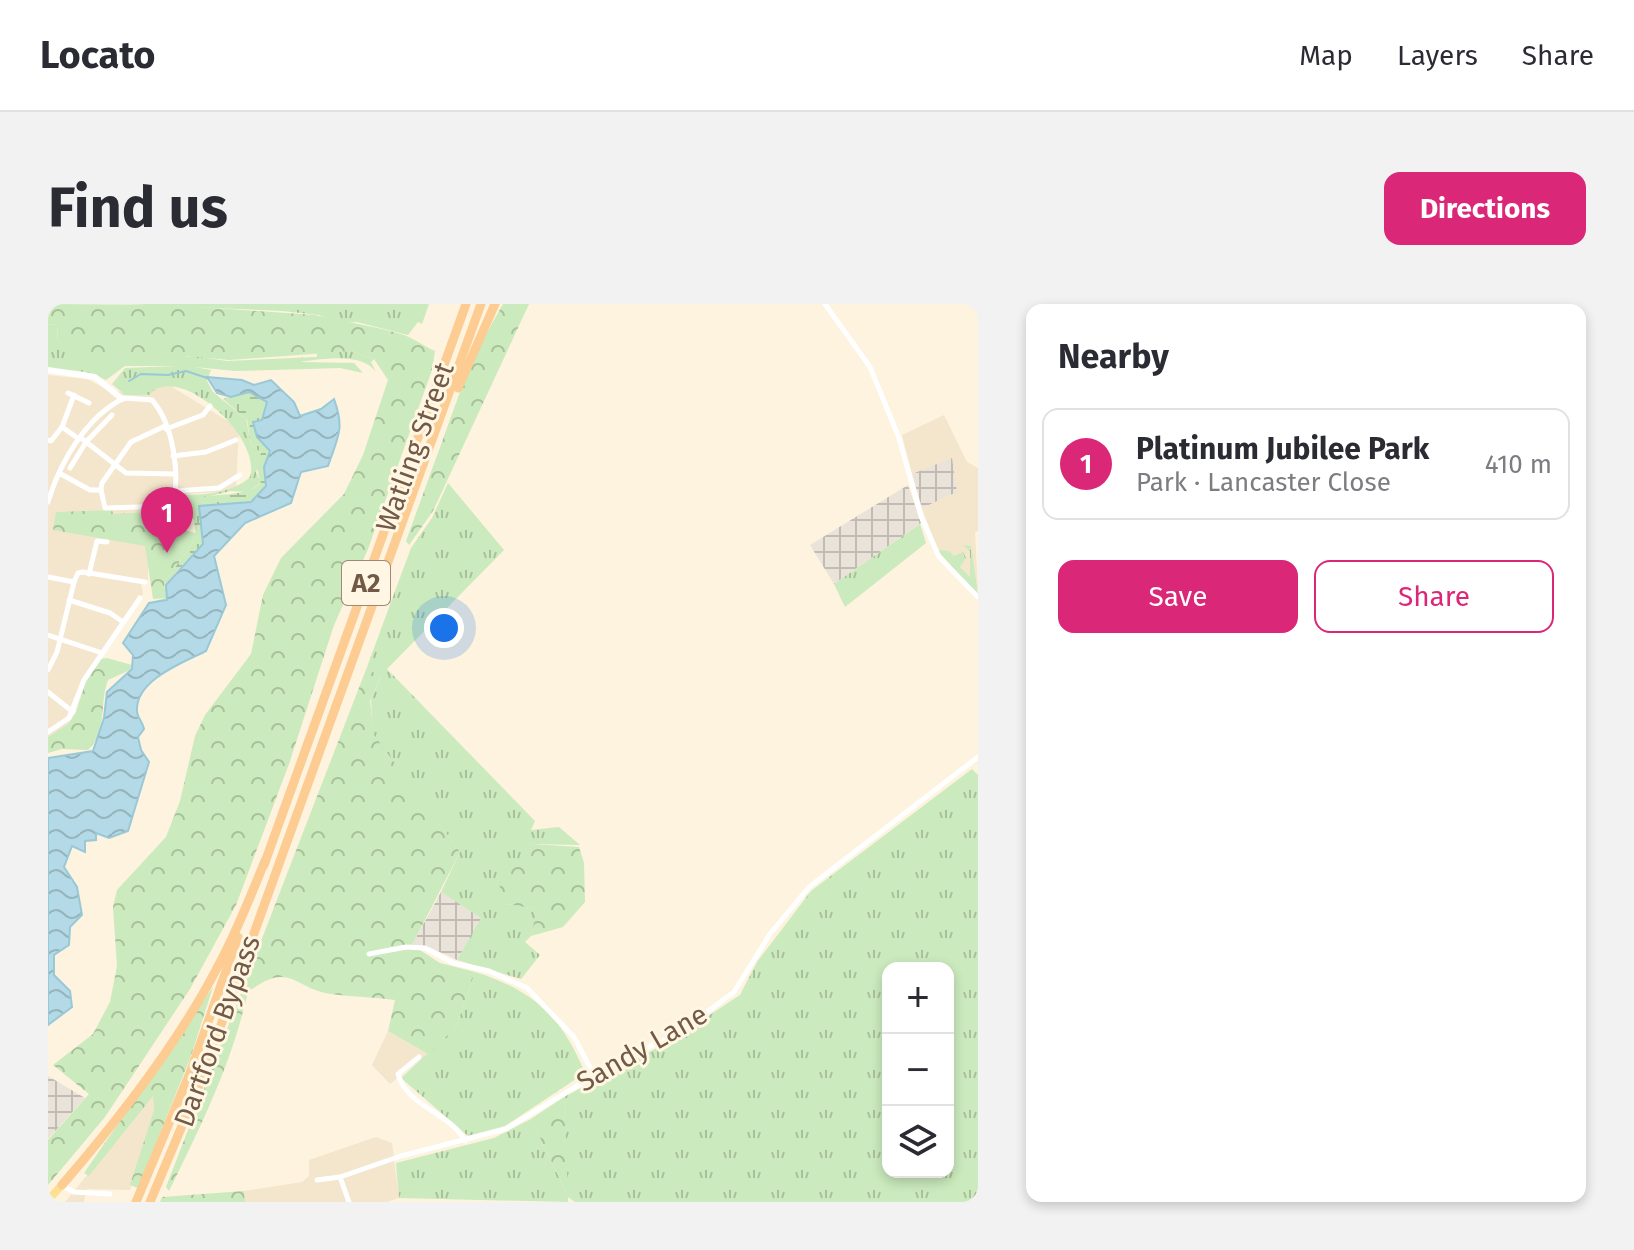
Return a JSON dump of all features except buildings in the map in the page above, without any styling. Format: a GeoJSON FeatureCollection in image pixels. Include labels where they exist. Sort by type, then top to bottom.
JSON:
{"type":"FeatureCollection","features":[{"type":"Feature","properties":{"kind":"highway","name":"Watling Street"},"geometry":{"type":"LineString","coordinates":[[264,864],[466,304]]}},
{"type":"Feature","properties":{"kind":"highway","name":"Watling Street"},"geometry":{"type":"LineString","coordinates":[[280,858],[481,304]]}},
{"type":"Feature","properties":{"kind":"highway"},"geometry":{"type":"LineString","coordinates":[[416,486],[495,304]]}},
{"type":"Feature","properties":{"kind":"highway","name":"Dartford Bypass"},"geometry":{"type":"LineString","coordinates":[[151,1201],[200,1083],[280,858]]}},
{"type":"Feature","properties":{"kind":"highway","name":"A2"},"geometry":{"type":"LineString","coordinates":[[62,1185],[112,1123],[205,990],[264,864]]}},
{"type":"Feature","properties":{"kind":"highway","name":"Dartford Bypass"},"geometry":{"type":"LineString","coordinates":[[137,1201],[190,1073],[264,864]]}},
{"type":"Feature","properties":{"kind":"main road"},"geometry":{"type":"LineString","coordinates":[[48,1200],[62,1185]]}},
{"type":"Feature","properties":{"kind":"street"},"geometry":{"type":"LineString","coordinates":[[825,304],[870,367],[899,438],[921,516],[939,557],[962,585],[978,597]]}},
{"type":"Feature","properties":{"kind":"street"},"geometry":{"type":"LineString","coordinates":[[48,370],[91,375],[120,400]]}},
{"type":"Feature","properties":{"kind":"street"},"geometry":{"type":"LineString","coordinates":[[48,440],[51,441],[62,427],[71,394],[89,403]]}},
{"type":"Feature","properties":{"kind":"street"},"geometry":{"type":"LineString","coordinates":[[48,502],[59,473],[82,439],[120,400],[137,397],[152,400],[166,427],[175,474],[173,506],[105,508],[102,483],[131,442],[166,427],[203,415],[210,406]]}},
{"type":"Feature","properties":{"kind":"street"},"geometry":{"type":"LineString","coordinates":[[70,468],[82,439],[112,415]]}},
{"type":"Feature","properties":{"kind":"street"},"geometry":{"type":"LineString","coordinates":[[62,427],[127,473],[175,474]]}},
{"type":"Feature","properties":{"kind":"street"},"geometry":{"type":"LineString","coordinates":[[173,456],[206,452],[236,440]]}},
{"type":"Feature","properties":{"kind":"street"},"geometry":{"type":"LineString","coordinates":[[59,473],[91,490],[101,490]]}},
{"type":"Feature","properties":{"kind":"street"},"geometry":{"type":"LineString","coordinates":[[176,491],[219,488],[240,475]]}},
{"type":"Feature","properties":{"kind":"street"},"geometry":{"type":"LineString","coordinates":[[89,574],[97,541],[107,542]]}},
{"type":"Feature","properties":{"kind":"street"},"geometry":{"type":"LineString","coordinates":[[48,670],[78,573],[145,582]]}},
{"type":"Feature","properties":{"kind":"street"},"geometry":{"type":"LineString","coordinates":[[48,577],[74,582]]}},
{"type":"Feature","properties":{"kind":"street"},"geometry":{"type":"LineString","coordinates":[[48,732],[69,718],[84,680],[140,598]]}},
{"type":"Feature","properties":{"kind":"street"},"geometry":{"type":"LineString","coordinates":[[69,600],[110,613],[123,622]]}},
{"type":"Feature","properties":{"kind":"street"},"geometry":{"type":"LineString","coordinates":[[48,635],[102,653]]}},
{"type":"Feature","properties":{"kind":"street"},"geometry":{"type":"LineString","coordinates":[[48,692],[73,712]]}},
{"type":"Feature","properties":{"kind":"street","name":"Sandy Lane"},"geometry":{"type":"LineString","coordinates":[[317,1180],[340,1177],[401,1156],[506,1129],[646,1046],[677,1034],[734,992],[770,934],[809,887],[978,757]]}},
{"type":"Feature","properties":{"kind":"street"},"geometry":{"type":"LineString","coordinates":[[369,954],[406,947],[425,948],[453,963],[489,971],[527,988],[574,1037],[594,1075]]}},
{"type":"Feature","properties":{"kind":"street"},"geometry":{"type":"LineString","coordinates":[[419,1057],[398,1074],[400,1084],[427,1109],[461,1132],[465,1141]]}},
{"type":"Feature","properties":{"kind":"street"},"geometry":{"type":"LineString","coordinates":[[340,1177],[349,1202]]}},
{"type":"Feature","properties":{"kind":"street"},"geometry":{"type":"LineString","coordinates":[[62,1185],[74,1192],[110,1194]]}},
{"type":"Feature","properties":{"kind":"shaded area"},"geometry":{"type":"Polygon","coordinates":[[[48,375],[87,379],[104,388],[126,393],[169,385],[239,428],[236,487],[220,492],[172,495],[148,563],[148,580],[141,583],[143,594],[86,682],[68,724],[48,737],[48,375]]]}},
{"type":"Feature","properties":{"kind":"shaded area"},"geometry":{"type":"Polygon","coordinates":[[[944,415],[967,462],[978,468],[978,531],[975,532],[978,590],[937,548],[922,508],[957,492],[952,459],[912,474],[902,435],[944,415]]]}},
{"type":"Feature","properties":{"kind":"shaded area"},"geometry":{"type":"Polygon","coordinates":[[[952,458],[957,492],[922,508],[912,474],[952,458]]]}},
{"type":"Feature","properties":{"kind":"shaded area"},"geometry":{"type":"Polygon","coordinates":[[[908,485],[921,523],[834,584],[810,545],[908,485]]]}},
{"type":"Feature","properties":{"kind":"shaded area"},"geometry":{"type":"Polygon","coordinates":[[[441,892],[482,918],[457,960],[429,947],[412,945],[441,892]]]}},
{"type":"Feature","properties":{"kind":"shaded area"},"geometry":{"type":"Polygon","coordinates":[[[388,1031],[428,1054],[390,1084],[372,1065],[388,1031]]]}},
{"type":"Feature","properties":{"kind":"shaded area"},"geometry":{"type":"Polygon","coordinates":[[[48,1076],[85,1098],[48,1139],[48,1076]]]}},
{"type":"Feature","properties":{"kind":"shaded area"},"geometry":{"type":"Polygon","coordinates":[[[153,1095],[154,1110],[130,1190],[87,1189],[84,1202],[65,1202],[153,1095]]]}},
{"type":"Feature","properties":{"kind":"shaded area"},"geometry":{"type":"Polygon","coordinates":[[[376,1137],[392,1143],[399,1198],[387,1202],[245,1202],[244,1191],[302,1182],[309,1176],[309,1160],[376,1137]]]}},
{"type":"Feature","properties":{"kind":"green space"},"geometry":{"type":"Polygon","coordinates":[[[48,304],[171,305],[315,315],[401,334],[435,351],[432,370],[368,549],[334,625],[289,764],[236,905],[190,989],[105,1117],[48,1185],[48,1140],[89,1094],[53,1065],[93,1034],[110,1002],[117,966],[113,907],[117,890],[166,837],[180,801],[195,736],[205,715],[251,654],[263,595],[281,558],[344,494],[363,455],[388,380],[374,359],[352,351],[229,360],[188,356],[176,360],[114,362],[86,358],[58,342],[57,324],[48,325],[48,304]]]}},
{"type":"Feature","properties":{"kind":"green space"},"geometry":{"type":"Polygon","coordinates":[[[125,304],[429,304],[422,324],[418,322],[408,335],[357,322],[338,323],[319,315],[125,304]]]}},
{"type":"Feature","properties":{"kind":"green space"},"geometry":{"type":"Polygon","coordinates":[[[503,304],[529,304],[433,511],[409,545],[406,541],[472,359],[503,304]]]}},
{"type":"Feature","properties":{"kind":"green space"},"geometry":{"type":"Polygon","coordinates":[[[57,324],[58,342],[85,356],[137,360],[194,356],[227,361],[317,357],[317,353],[352,351],[374,359],[371,362],[376,372],[361,362],[341,358],[300,362],[354,363],[363,373],[340,368],[236,371],[194,367],[211,370],[207,381],[213,392],[246,419],[251,444],[261,453],[256,473],[262,482],[248,492],[231,491],[185,502],[183,509],[176,502],[178,494],[216,492],[250,477],[251,461],[244,443],[215,408],[197,395],[179,388],[162,387],[149,395],[125,395],[112,384],[125,368],[178,366],[125,366],[106,380],[86,372],[48,368],[48,325],[57,324]]]}},
{"type":"Feature","properties":{"kind":"green space"},"geometry":{"type":"Polygon","coordinates":[[[271,383],[287,442],[254,420],[257,437],[270,451],[264,491],[249,502],[199,506],[203,544],[166,586],[167,600],[154,601],[166,598],[164,583],[196,538],[194,520],[183,509],[184,502],[246,491],[261,483],[256,465],[261,453],[251,444],[247,420],[223,399],[271,383]]]}},
{"type":"Feature","properties":{"kind":"green space"},"geometry":{"type":"Polygon","coordinates":[[[448,483],[504,550],[387,669],[535,821],[531,830],[559,827],[580,845],[531,844],[506,904],[538,909],[531,936],[525,942],[540,955],[521,979],[457,960],[481,918],[441,892],[460,852],[373,735],[371,699],[380,679],[367,667],[411,548],[432,518],[448,483]]]}},
{"type":"Feature","properties":{"kind":"green space"},"geometry":{"type":"Polygon","coordinates":[[[112,510],[113,514],[158,512],[169,515],[175,510],[181,514],[176,523],[184,526],[184,530],[196,533],[196,538],[164,583],[166,598],[153,599],[145,546],[53,530],[56,512],[112,510]]]}},
{"type":"Feature","properties":{"kind":"green space"},"geometry":{"type":"Polygon","coordinates":[[[920,524],[926,543],[845,607],[834,584],[920,524]]]}},
{"type":"Feature","properties":{"kind":"green space"},"geometry":{"type":"Polygon","coordinates":[[[963,545],[971,546],[978,595],[937,550],[949,551],[954,556],[963,552],[966,558],[960,567],[970,577],[970,551],[963,545]]]}},
{"type":"Feature","properties":{"kind":"green space"},"geometry":{"type":"Polygon","coordinates":[[[101,659],[132,665],[130,670],[108,680],[101,725],[94,742],[88,750],[62,749],[48,753],[48,737],[68,724],[76,712],[86,680],[101,659]]]}},
{"type":"Feature","properties":{"kind":"green space"},"geometry":{"type":"Polygon","coordinates":[[[367,667],[380,678],[370,701],[374,735],[460,852],[412,945],[440,963],[475,972],[456,1027],[428,1054],[388,1031],[395,1000],[331,994],[283,977],[262,983],[248,992],[224,1069],[169,1191],[166,1187],[367,667]]]}},
{"type":"Feature","properties":{"kind":"green space"},"geometry":{"type":"Polygon","coordinates":[[[972,769],[978,775],[978,1202],[575,1202],[568,1197],[568,1202],[399,1198],[396,1163],[494,1138],[531,1119],[567,1194],[564,1097],[670,1041],[740,995],[757,962],[811,891],[972,769]]]}},
{"type":"Feature","properties":{"kind":"green space"},"geometry":{"type":"Polygon","coordinates":[[[531,844],[579,847],[584,863],[585,902],[563,927],[531,936],[537,909],[506,904],[498,889],[531,844]]]}},
{"type":"Feature","properties":{"kind":"green space"},"geometry":{"type":"Polygon","coordinates":[[[475,972],[513,988],[543,1008],[566,1036],[585,1073],[505,1126],[468,1136],[401,1078],[456,1027],[475,972]]]}},
{"type":"Feature","properties":{"kind":"green space"},"geometry":{"type":"Polygon","coordinates":[[[213,987],[191,1056],[138,1188],[130,1185],[154,1110],[153,1096],[89,1176],[84,1173],[213,987]]]}},
{"type":"Feature","properties":{"kind":"green space"},"geometry":{"type":"Polygon","coordinates":[[[564,1097],[568,1196],[531,1119],[564,1097]]]}},
{"type":"Feature","properties":{"kind":"green space"},"geometry":{"type":"Polygon","coordinates":[[[244,1191],[245,1202],[160,1202],[162,1197],[244,1191]]]}},
{"type":"Feature","properties":{"kind":"water"},"geometry":{"type":"Polygon","coordinates":[[[207,377],[242,380],[254,385],[271,380],[294,402],[300,416],[321,409],[334,399],[340,425],[337,440],[328,466],[301,472],[291,503],[245,523],[214,556],[226,605],[206,651],[152,681],[138,700],[137,713],[144,729],[138,737],[141,750],[149,762],[128,831],[109,838],[96,833],[96,840],[85,841],[85,852],[72,846],[64,867],[77,887],[82,915],[70,927],[69,945],[54,955],[54,975],[70,991],[72,1007],[48,1025],[48,758],[93,751],[104,718],[107,692],[132,669],[133,655],[123,643],[149,603],[167,600],[166,585],[203,544],[199,506],[251,502],[266,486],[264,467],[270,451],[257,437],[253,422],[262,420],[267,402],[249,392],[231,397],[217,393],[207,377]]]}},
{"type":"Feature","properties":{"kind":"waterway"},"geometry":{"type":"LineString","coordinates":[[129,381],[141,374],[168,375],[186,371],[207,378]]}},
{"type":"Feature","properties":{"kind":"place","name":"Platinum Jubilee Park"},"geometry":{"type":"Point","coordinates":[167,553]}}]}
